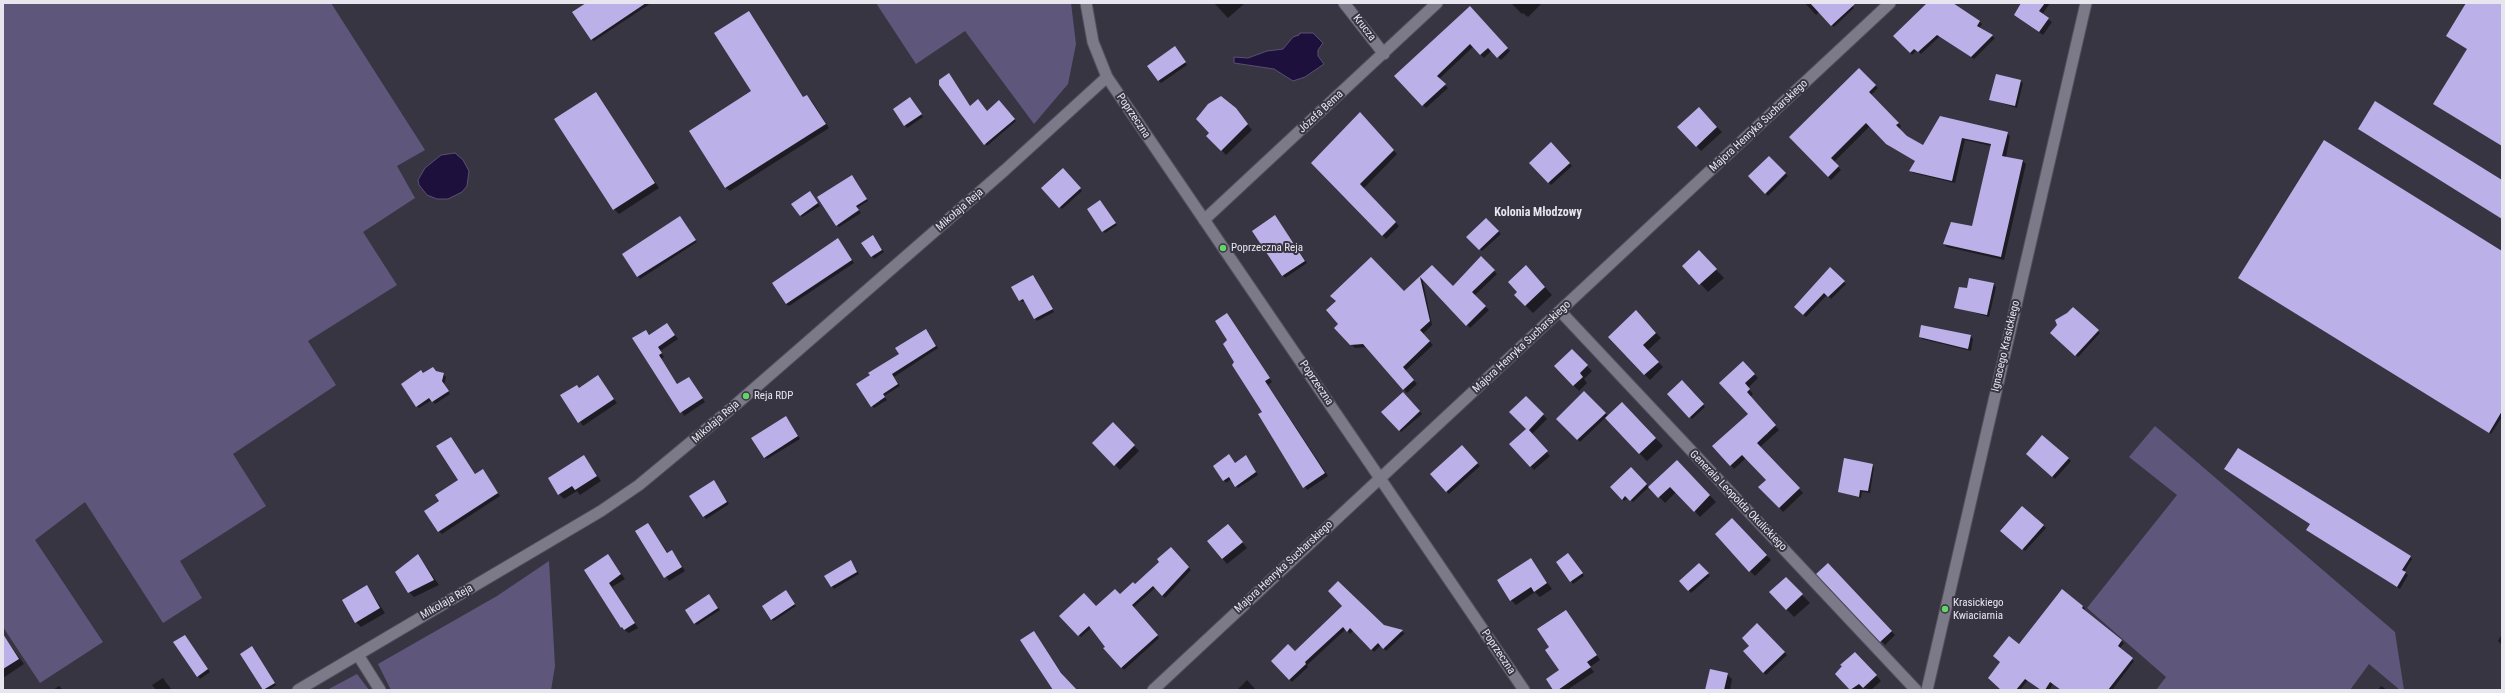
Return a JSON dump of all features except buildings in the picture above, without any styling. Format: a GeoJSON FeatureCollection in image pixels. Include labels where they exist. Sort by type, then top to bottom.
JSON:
{"type":"FeatureCollection","features":[{"type":"Feature","properties":{"kind":"street","name":"Poprzeczna"},"geometry":{"type":"LineString","coordinates":[[1086,3],[1093,42],[1107,78],[1524,690]]}},
{"type":"Feature","properties":{"kind":"street","name":"Krucza"},"geometry":{"type":"LineString","coordinates":[[1344,3],[1384,54]]}},
{"type":"Feature","properties":{"kind":"street","name":"Józefa Bema"},"geometry":{"type":"LineString","coordinates":[[1204,220],[1437,3]]}},
{"type":"Feature","properties":{"kind":"street","name":"Majora Henryka Sucharskiego"},"geometry":{"type":"LineString","coordinates":[[1153,690],[1380,478],[1561,312],[1890,3]]}},
{"type":"Feature","properties":{"kind":"street","name":"Ignacego Krasickiego"},"geometry":{"type":"LineString","coordinates":[[1927,690],[2086,3]]}},
{"type":"Feature","properties":{"kind":"street","name":"Mikołaja Reja"},"geometry":{"type":"LineString","coordinates":[[298,690],[601,511],[639,485],[733,407],[970,201],[1107,78]]}},
{"type":"Feature","properties":{"kind":"street","name":"Generała Leopolda Okulickiego"},"geometry":{"type":"LineString","coordinates":[[1561,312],[1916,690]]}},
{"type":"Feature","properties":{"kind":"street"},"geometry":{"type":"LineString","coordinates":[[358,655],[380,690]]}},
{"type":"Feature","properties":{"kind":"shaded area"},"geometry":{"type":"Polygon","coordinates":[[[3,3],[331,3],[425,150],[397,166],[415,198],[363,232],[397,285],[308,341],[336,385],[233,454],[266,506],[180,561],[202,598],[163,623],[85,502],[35,540],[103,642],[40,683],[3,627],[3,3]]]}},
{"type":"Feature","properties":{"kind":"shaded area"},"geometry":{"type":"Polygon","coordinates":[[[876,3],[1071,3],[1076,44],[1068,84],[1034,124],[965,31],[916,64],[876,3]]]}},
{"type":"Feature","properties":{"kind":"shaded area"},"geometry":{"type":"Polygon","coordinates":[[[1300,33],[1313,33],[1323,43],[1318,50],[1318,56],[1324,64],[1305,77],[1293,81],[1274,69],[1234,63],[1234,57],[1248,58],[1267,51],[1283,49],[1293,37],[1299,35],[1300,33]]]}},
{"type":"Feature","properties":{"kind":"shaded area"},"geometry":{"type":"Polygon","coordinates":[[[455,153],[463,160],[469,171],[467,186],[462,192],[448,199],[437,199],[427,195],[419,185],[418,180],[425,168],[441,155],[455,153]]]}},
{"type":"Feature","properties":{"kind":"shaded area"},"geometry":{"type":"Polygon","coordinates":[[[2155,426],[2395,632],[2404,690],[2400,690],[2369,664],[2350,690],[2156,690],[2166,677],[2087,608],[2177,495],[2129,457],[2155,426]]]}},
{"type":"Feature","properties":{"kind":"shaded area"},"geometry":{"type":"Polygon","coordinates":[[[549,561],[555,666],[551,690],[391,690],[378,664],[497,596],[549,561]]]}},
{"type":"Feature","properties":{"kind":"shaded area"},"geometry":{"type":"Polygon","coordinates":[[[357,674],[369,690],[327,690],[357,674]]]}},
{"type":"Feature","properties":{"kind":"place","name":"Poprzeczna Reja"},"geometry":{"type":"Point","coordinates":[1223,248]}},
{"type":"Feature","properties":{"kind":"place","name":"Reja RDP"},"geometry":{"type":"Point","coordinates":[746,396]}},
{"type":"Feature","properties":{"kind":"place","name":"Krasickiego Kwiaciarnia"},"geometry":{"type":"Point","coordinates":[1945,609]}},
{"type":"Feature","properties":{"kind":"district","name":"Kolonia Młodzowy"},"geometry":{"type":"Point","coordinates":[1538,213]}}]}
